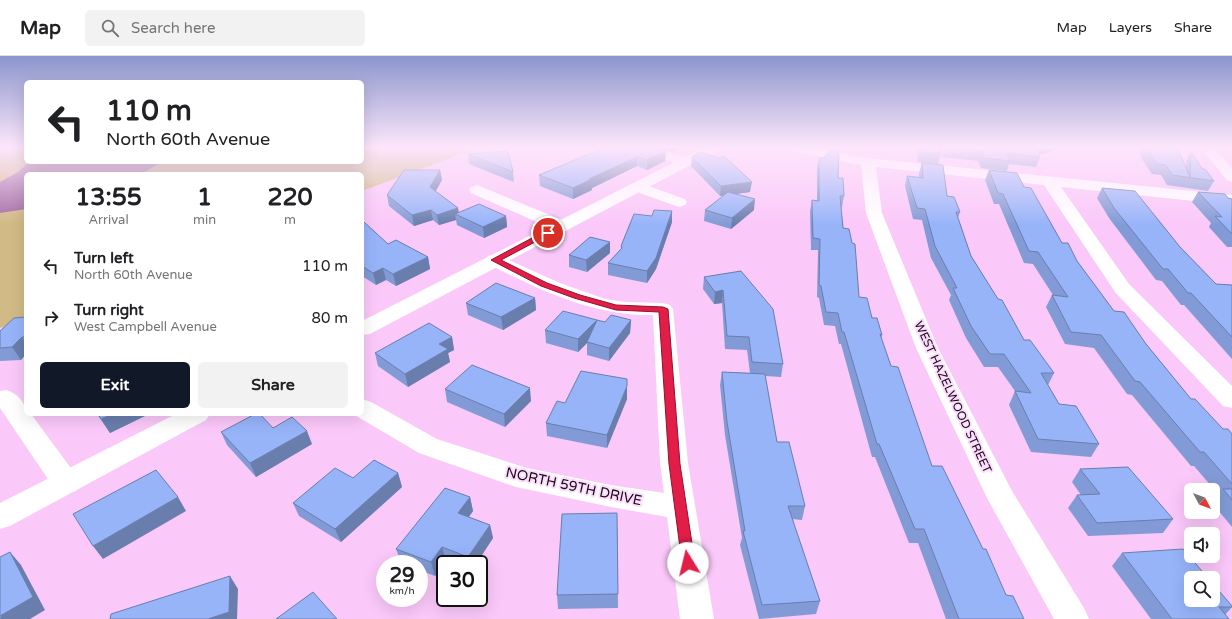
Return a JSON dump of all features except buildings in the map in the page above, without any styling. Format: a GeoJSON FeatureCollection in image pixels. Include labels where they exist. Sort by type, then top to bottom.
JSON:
{"type":"FeatureCollection","features":[{"type":"Feature","properties":{"kind":"street"},"geometry":{"type":"LineString","coordinates":[[365,324],[495,260],[664,173]]}},
{"type":"Feature","properties":{"kind":"street","name":"WEST HAZELWOOD STREET"},"geometry":{"type":"LineString","coordinates":[[869,173],[874,213],[928,348],[1001,498],[1072,619]]}},
{"type":"Feature","properties":{"kind":"street"},"geometry":{"type":"LineString","coordinates":[[975,173],[1232,200]]}},
{"type":"Feature","properties":{"kind":"street"},"geometry":{"type":"LineString","coordinates":[[1049,181],[1122,288],[1232,400]]}},
{"type":"Feature","properties":{"kind":"street"},"geometry":{"type":"LineString","coordinates":[[637,187],[679,202]]}},
{"type":"Feature","properties":{"kind":"street"},"geometry":{"type":"LineString","coordinates":[[477,190],[561,226]]}},
{"type":"Feature","properties":{"kind":"street"},"geometry":{"type":"LineString","coordinates":[[495,260],[544,284],[577,296],[616,307],[663,309],[674,464],[697,619]]}},
{"type":"Feature","properties":{"kind":"street"},"geometry":{"type":"LineString","coordinates":[[6,398],[66,483]]}},
{"type":"Feature","properties":{"kind":"street","name":"NORTH 59TH DRIVE"},"geometry":{"type":"LineString","coordinates":[[364,409],[428,446],[526,479],[611,496],[680,507]]}},
{"type":"Feature","properties":{"kind":"street"},"geometry":{"type":"LineString","coordinates":[[0,517],[193,416]]}},
{"type":"Feature","properties":{"kind":"shaded area"},"geometry":{"type":"Polygon","coordinates":[[[0,173],[24,173],[24,320],[0,328],[0,173]]]}},
{"type":"Feature","properties":{"kind":"shaded area"},"geometry":{"type":"Polygon","coordinates":[[[16,173],[24,173],[24,209],[0,213],[0,182],[16,173]]]}},
{"type":"Feature","properties":{"kind":"shaded area"},"geometry":{"type":"Polygon","coordinates":[[[364,173],[410,173],[364,190],[364,173]]]}},
{"type":"Feature","properties":{"kind":"route"},"geometry":{"type":"LineString","coordinates":[[548,233],[495,260],[544,284],[577,296],[616,307],[663,309],[674,464],[688,563]]}}]}
